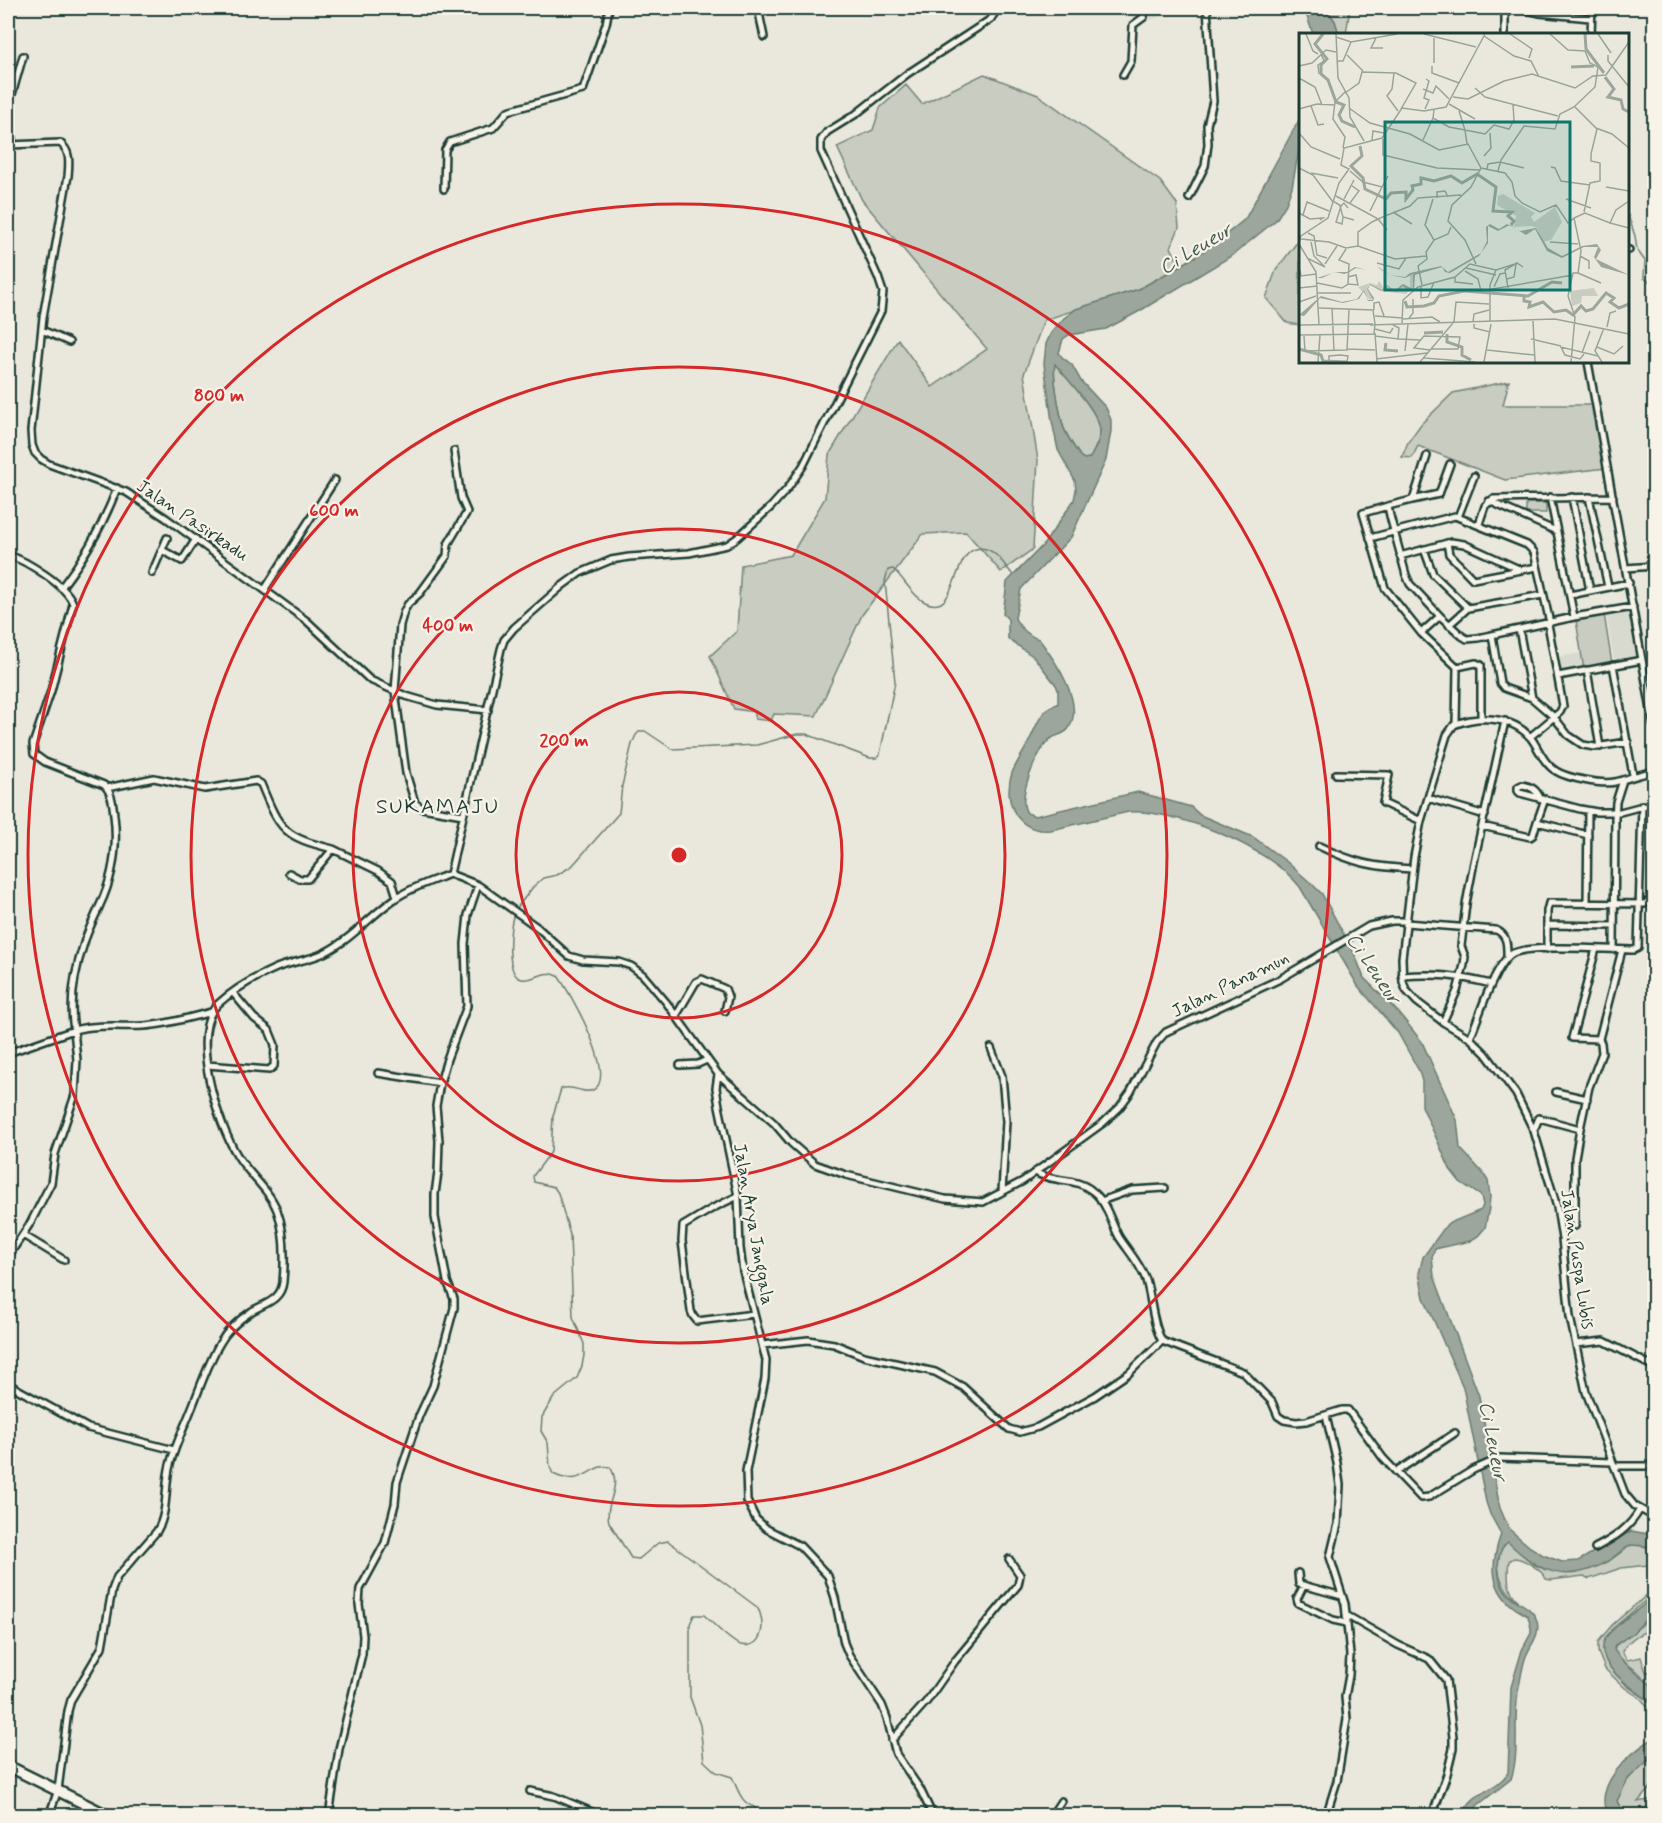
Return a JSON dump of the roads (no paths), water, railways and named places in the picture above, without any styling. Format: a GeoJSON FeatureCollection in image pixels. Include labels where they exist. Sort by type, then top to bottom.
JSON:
{"type":"FeatureCollection","features":[{"type":"Feature","properties":{"kind":"highway"},"geometry":{"type":"LineString","coordinates":[[8,1766],[108,1815]]}},
{"type":"Feature","properties":{"kind":"street"},"geometry":{"type":"LineString","coordinates":[[444,189],[445,150],[450,142],[493,128],[508,111],[583,90],[606,24],[609,8]]}},
{"type":"Feature","properties":{"kind":"street"},"geometry":{"type":"LineString","coordinates":[[758,8],[764,37]]}},
{"type":"Feature","properties":{"kind":"street"},"geometry":{"type":"LineString","coordinates":[[49,1815],[58,1790],[68,1711],[102,1647],[112,1590],[117,1577],[158,1531],[162,1522],[169,1467],[174,1450],[220,1341],[233,1326],[252,1311],[278,1296],[283,1283],[281,1224],[277,1211],[268,1195],[236,1154],[210,1087],[207,1065],[208,1028],[212,1012],[233,993],[273,969],[324,953],[348,938],[397,897],[450,874],[504,640],[514,628],[580,573],[629,557],[689,553],[727,545],[788,489],[803,466],[883,304],[883,292],[878,277],[820,152],[821,140],[827,132],[856,114],[907,74],[991,19],[994,8]]}},
{"type":"Feature","properties":{"kind":"street"},"geometry":{"type":"LineString","coordinates":[[1123,75],[1131,59],[1133,25],[1144,17],[1143,8]]}},
{"type":"Feature","properties":{"kind":"street"},"geometry":{"type":"LineString","coordinates":[[1189,198],[1205,166],[1208,152],[1208,125],[1214,95],[1208,45],[1207,8]]}},
{"type":"Feature","properties":{"kind":"street"},"geometry":{"type":"LineString","coordinates":[[1505,8],[1505,33]]}},
{"type":"Feature","properties":{"kind":"street"},"geometry":{"type":"LineString","coordinates":[[1518,8],[1539,13],[1590,18]]}},
{"type":"Feature","properties":{"kind":"street"},"geometry":{"type":"LineString","coordinates":[[1591,33],[1592,8]]}},
{"type":"Feature","properties":{"kind":"street"},"geometry":{"type":"LineString","coordinates":[[10,145],[11,98],[23,56]]}},
{"type":"Feature","properties":{"kind":"street","name":"Jalan Pasirkadu"},"geometry":{"type":"LineString","coordinates":[[10,145],[60,143],[69,153],[68,176],[42,330],[31,431],[35,453],[49,464],[117,488],[196,539],[307,621],[370,680],[437,705],[488,710]]}},
{"type":"Feature","properties":{"kind":"street"},"geometry":{"type":"LineString","coordinates":[[42,330],[69,342]]}},
{"type":"Feature","properties":{"kind":"street"},"geometry":{"type":"LineString","coordinates":[[1587,363],[1654,726]]}},
{"type":"Feature","properties":{"kind":"street"},"geometry":{"type":"LineString","coordinates":[[454,451],[461,498],[467,508],[467,514],[448,544],[447,556],[404,611],[400,625],[395,691],[406,773],[416,803],[422,808],[463,815]]}},
{"type":"Feature","properties":{"kind":"street"},"geometry":{"type":"LineString","coordinates":[[1412,500],[1418,489],[1426,456]]}},
{"type":"Feature","properties":{"kind":"street"},"geometry":{"type":"LineString","coordinates":[[1450,464],[1439,494],[1364,512],[1385,588],[1421,633],[1457,667],[1456,724]]}},
{"type":"Feature","properties":{"kind":"street"},"geometry":{"type":"LineString","coordinates":[[1458,517],[1474,476]]}},
{"type":"Feature","properties":{"kind":"street"},"geometry":{"type":"LineString","coordinates":[[265,589],[335,480]]}},
{"type":"Feature","properties":{"kind":"street"},"geometry":{"type":"LineString","coordinates":[[61,588],[103,524],[117,488]]}},
{"type":"Feature","properties":{"kind":"street"},"geometry":{"type":"LineString","coordinates":[[1550,497],[1574,617]]}},
{"type":"Feature","properties":{"kind":"street"},"geometry":{"type":"LineString","coordinates":[[1572,497],[1590,591]]}},
{"type":"Feature","properties":{"kind":"street"},"geometry":{"type":"LineString","coordinates":[[1589,497],[1608,587]]}},
{"type":"Feature","properties":{"kind":"street"},"geometry":{"type":"LineString","coordinates":[[1489,501],[1500,498],[1613,497]]}},
{"type":"Feature","properties":{"kind":"street"},"geometry":{"type":"LineString","coordinates":[[1479,524],[1489,501]]}},
{"type":"Feature","properties":{"kind":"street"},"geometry":{"type":"LineString","coordinates":[[1489,501],[1556,531]]}},
{"type":"Feature","properties":{"kind":"street"},"geometry":{"type":"LineString","coordinates":[[1388,506],[1408,582],[1449,625],[1467,639],[1633,607]]}},
{"type":"Feature","properties":{"kind":"street"},"geometry":{"type":"LineString","coordinates":[[1371,538],[1443,518],[1458,517],[1530,547],[1534,552],[1563,706],[1554,717],[1530,737]]}},
{"type":"Feature","properties":{"kind":"street"},"geometry":{"type":"LineString","coordinates":[[152,573],[167,538]]}},
{"type":"Feature","properties":{"kind":"street"},"geometry":{"type":"LineString","coordinates":[[162,550],[182,561],[196,539]]}},
{"type":"Feature","properties":{"kind":"street"},"geometry":{"type":"LineString","coordinates":[[1400,556],[1454,542],[1464,544],[1521,570]]}},
{"type":"Feature","properties":{"kind":"street"},"geometry":{"type":"LineString","coordinates":[[1447,543],[1449,554],[1473,579],[1538,567]]}},
{"type":"Feature","properties":{"kind":"street"},"geometry":{"type":"LineString","coordinates":[[1424,549],[1433,574],[1468,608]]}},
{"type":"Feature","properties":{"kind":"street"},"geometry":{"type":"LineString","coordinates":[[8,555],[32,567],[71,598],[71,612],[51,691],[33,749],[39,759],[108,788],[154,778],[205,789],[256,781],[261,784],[275,816],[287,831],[303,841],[333,849],[378,871],[392,881],[397,897]]}},
{"type":"Feature","properties":{"kind":"street"},"geometry":{"type":"LineString","coordinates":[[1626,568],[1654,566]]}},
{"type":"Feature","properties":{"kind":"street"},"geometry":{"type":"LineString","coordinates":[[1570,596],[1629,583]]}},
{"type":"Feature","properties":{"kind":"street"},"geometry":{"type":"LineString","coordinates":[[1449,625],[1468,608],[1543,595]]}},
{"type":"Feature","properties":{"kind":"street"},"geometry":{"type":"LineString","coordinates":[[1421,633],[1440,616]]}},
{"type":"Feature","properties":{"kind":"street"},"geometry":{"type":"LineString","coordinates":[[1519,629],[1532,698]]}},
{"type":"Feature","properties":{"kind":"street"},"geometry":{"type":"LineString","coordinates":[[1492,635],[1502,687],[1532,698],[1554,717],[1572,739],[1589,746],[1600,747],[1628,742]]}},
{"type":"Feature","properties":{"kind":"street"},"geometry":{"type":"LineString","coordinates":[[1558,676],[1642,660]]}},
{"type":"Feature","properties":{"kind":"street"},"geometry":{"type":"LineString","coordinates":[[1457,667],[1476,663],[1481,665],[1481,719]]}},
{"type":"Feature","properties":{"kind":"street"},"geometry":{"type":"LineString","coordinates":[[1613,665],[1633,775]]}},
{"type":"Feature","properties":{"kind":"street"},"geometry":{"type":"LineString","coordinates":[[1587,670],[1600,747]]}},
{"type":"Feature","properties":{"kind":"street"},"geometry":{"type":"LineString","coordinates":[[1491,984],[1461,976],[1426,974],[1402,976],[1412,869],[1421,821],[1451,728],[1456,724],[1481,719],[1505,721],[1530,737],[1549,766],[1557,772],[1606,783],[1654,772]]}},
{"type":"Feature","properties":{"kind":"street"},"geometry":{"type":"LineString","coordinates":[[1443,1022],[1465,960],[1461,946],[1463,927],[1474,862],[1505,721]]}},
{"type":"Feature","properties":{"kind":"street"},"geometry":{"type":"LineString","coordinates":[[1336,774],[1389,775],[1383,803],[1421,821]]}},
{"type":"Feature","properties":{"kind":"street"},"geometry":{"type":"LineString","coordinates":[[1614,950],[1615,812],[1623,780]]}},
{"type":"Feature","properties":{"kind":"street"},"geometry":{"type":"LineString","coordinates":[[8,1257],[50,1188],[55,1154],[74,1101],[77,1085],[77,1059],[73,995],[83,944],[107,889],[115,861],[116,833],[108,788]]}},
{"type":"Feature","properties":{"kind":"street"},"geometry":{"type":"LineString","coordinates":[[1428,798],[1485,815]]}},
{"type":"Feature","properties":{"kind":"street"},"geometry":{"type":"LineString","coordinates":[[1482,826],[1531,837],[1542,798],[1588,811],[1615,812],[1654,803]]}},
{"type":"Feature","properties":{"kind":"street"},"geometry":{"type":"LineString","coordinates":[[1470,1038],[1491,984],[1508,957],[1519,951],[1636,950],[1639,946],[1642,805]]}},
{"type":"Feature","properties":{"kind":"street"},"geometry":{"type":"LineString","coordinates":[[1587,903],[1588,811]]}},
{"type":"Feature","properties":{"kind":"street"},"geometry":{"type":"LineString","coordinates":[[1537,822],[1588,835]]}},
{"type":"Feature","properties":{"kind":"street"},"geometry":{"type":"LineString","coordinates":[[1319,846],[1367,865],[1412,869]]}},
{"type":"Feature","properties":{"kind":"street"},"geometry":{"type":"LineString","coordinates":[[289,873],[306,880],[333,849]]}},
{"type":"Feature","properties":{"kind":"street","name":"Jalan Panamun"},"geometry":{"type":"LineString","coordinates":[[450,874],[478,885],[537,927],[564,952],[575,958],[619,962],[636,969],[650,981],[718,1074],[774,1123],[796,1148],[815,1164],[861,1178],[952,1200],[983,1202],[1023,1180],[1103,1123],[1119,1108],[1138,1080],[1157,1042],[1166,1032],[1251,994],[1348,938],[1379,923],[1406,922],[1500,931],[1506,939],[1508,957]]}},
{"type":"Feature","properties":{"kind":"street"},"geometry":{"type":"LineString","coordinates":[[329,1815],[339,1749],[362,1654],[360,1589],[385,1543],[395,1504],[397,1482],[419,1416],[433,1386],[454,1308],[434,1206],[439,1141],[436,1106],[440,1083],[467,1006],[465,944],[468,915],[478,885]]}},
{"type":"Feature","properties":{"kind":"street"},"geometry":{"type":"LineString","coordinates":[[1547,949],[1546,911],[1549,903],[1640,904],[1648,903],[1654,896]]}},
{"type":"Feature","properties":{"kind":"street"},"geometry":{"type":"LineString","coordinates":[[1547,925],[1614,926]]}},
{"type":"Feature","properties":{"kind":"street"},"geometry":{"type":"LineString","coordinates":[[1596,950],[1572,1038],[1599,1039]]}},
{"type":"Feature","properties":{"kind":"street"},"geometry":{"type":"LineString","coordinates":[[1575,1226],[1575,1158],[1587,1099],[1602,1053],[1599,1039],[1622,950]]}},
{"type":"Feature","properties":{"kind":"street","name":"Jalan Puspa Lubis"},"geometry":{"type":"LineString","coordinates":[[1402,976],[1404,987],[1410,996],[1443,1022],[1470,1038],[1486,1054],[1509,1083],[1533,1130],[1553,1190],[1560,1220],[1568,1304],[1586,1392],[1627,1498],[1654,1517]]}},
{"type":"Feature","properties":{"kind":"street"},"geometry":{"type":"LineString","coordinates":[[675,1016],[696,982],[702,979],[726,989],[728,997],[726,1011]]}},
{"type":"Feature","properties":{"kind":"street"},"geometry":{"type":"LineString","coordinates":[[207,1065],[269,1070],[274,1066],[275,1045],[269,1030],[254,1018],[233,993]]}},
{"type":"Feature","properties":{"kind":"street"},"geometry":{"type":"LineString","coordinates":[[8,1053],[74,1030],[89,1027],[145,1026],[212,1012]]}},
{"type":"Feature","properties":{"kind":"street"},"geometry":{"type":"LineString","coordinates":[[991,1048],[1002,1076],[1006,1121],[1002,1192]]}},
{"type":"Feature","properties":{"kind":"street"},"geometry":{"type":"LineString","coordinates":[[680,1065],[698,1064],[707,1059]]}},
{"type":"Feature","properties":{"kind":"street"},"geometry":{"type":"LineString","coordinates":[[378,1073],[440,1083]]}},
{"type":"Feature","properties":{"kind":"street","name":"Jalan Arya Janggala"},"geometry":{"type":"LineString","coordinates":[[718,1074],[716,1088],[738,1196],[740,1248],[766,1360],[765,1379],[746,1471],[747,1501],[756,1519],[767,1529],[800,1546],[828,1576],[844,1643],[885,1711],[892,1740],[901,1763],[920,1789],[933,1815]]}},
{"type":"Feature","properties":{"kind":"street"},"geometry":{"type":"LineString","coordinates":[[1556,1092],[1587,1099]]}},
{"type":"Feature","properties":{"kind":"street"},"geometry":{"type":"LineString","coordinates":[[1533,1130],[1539,1118],[1580,1129]]}},
{"type":"Feature","properties":{"kind":"street"},"geometry":{"type":"LineString","coordinates":[[1035,1172],[1045,1178],[1085,1186],[1091,1189],[1101,1201],[1119,1236],[1141,1268],[1162,1341]]}},
{"type":"Feature","properties":{"kind":"street"},"geometry":{"type":"LineString","coordinates":[[1101,1201],[1132,1190],[1165,1188]]}},
{"type":"Feature","properties":{"kind":"street"},"geometry":{"type":"LineString","coordinates":[[738,1196],[682,1226],[691,1311],[697,1321],[754,1314]]}},
{"type":"Feature","properties":{"kind":"street"},"geometry":{"type":"LineString","coordinates":[[23,1235],[64,1260]]}},
{"type":"Feature","properties":{"kind":"street"},"geometry":{"type":"LineString","coordinates":[[762,1345],[808,1340],[834,1344],[864,1356],[935,1372],[963,1387],[1009,1429],[1020,1432],[1038,1428],[1095,1396],[1129,1373],[1162,1341]]}},
{"type":"Feature","properties":{"kind":"street"},"geometry":{"type":"LineString","coordinates":[[1162,1341],[1243,1372],[1272,1402],[1278,1416],[1284,1420],[1301,1422],[1342,1410],[1350,1412],[1366,1438],[1423,1499],[1496,1459],[1654,1466]]}},
{"type":"Feature","properties":{"kind":"street"},"geometry":{"type":"LineString","coordinates":[[1576,1344],[1604,1341],[1654,1367]]}},
{"type":"Feature","properties":{"kind":"street"},"geometry":{"type":"LineString","coordinates":[[8,1384],[88,1428],[174,1450]]}},
{"type":"Feature","properties":{"kind":"street"},"geometry":{"type":"LineString","coordinates":[[1326,1416],[1340,1485],[1338,1524],[1330,1557],[1346,1615],[1350,1654],[1345,1697],[1347,1719],[1339,1771],[1326,1815]]}},
{"type":"Feature","properties":{"kind":"street"},"geometry":{"type":"LineString","coordinates":[[1396,1472],[1425,1451],[1455,1434]]}},
{"type":"Feature","properties":{"kind":"street"},"geometry":{"type":"LineString","coordinates":[[1595,1548],[1631,1524],[1640,1509]]}},
{"type":"Feature","properties":{"kind":"street"},"geometry":{"type":"LineString","coordinates":[[892,1740],[927,1701],[955,1661],[1018,1585],[1020,1575],[1009,1559]]}},
{"type":"Feature","properties":{"kind":"street"},"geometry":{"type":"LineString","coordinates":[[1298,1573],[1299,1583],[1342,1596]]}},
{"type":"Feature","properties":{"kind":"street"},"geometry":{"type":"LineString","coordinates":[[1304,1585],[1297,1599],[1298,1603],[1333,1620],[1347,1623]]}},
{"type":"Feature","properties":{"kind":"street"},"geometry":{"type":"LineString","coordinates":[[1346,1615],[1398,1646],[1429,1659],[1446,1680],[1453,1749],[1447,1774],[1432,1815]]}},
{"type":"Feature","properties":{"kind":"street"},"geometry":{"type":"LineString","coordinates":[[531,1791],[554,1796],[602,1815]]}},
{"type":"Feature","properties":{"kind":"street"},"geometry":{"type":"LineString","coordinates":[[1051,1815],[1061,1801]]}},
{"type":"Feature","properties":{"kind":"waterway"},"geometry":{"type":"LineString","coordinates":[[1629,218],[1637,250],[1645,261],[1644,278],[1654,285]]}},
{"type":"Feature","properties":{"kind":"waterway"},"geometry":{"type":"LineString","coordinates":[[516,909],[543,878],[557,875],[572,866],[619,813],[622,786],[632,744],[640,731],[645,731],[672,749],[757,745],[797,734],[806,734],[870,758],[877,758],[880,754],[895,682],[885,581],[888,570],[893,569],[920,599],[936,604],[945,600],[951,591],[960,566],[966,556],[975,549],[986,549],[994,553],[1013,575]]}},
{"type":"Feature","properties":{"kind":"waterway"},"geometry":{"type":"LineString","coordinates":[[514,914],[510,939],[513,970],[522,979],[549,973],[558,976],[590,1034],[600,1069],[599,1082],[593,1090],[561,1089],[553,1116],[551,1152],[533,1176],[534,1182],[554,1187],[558,1193],[570,1235],[573,1317],[584,1344],[582,1366],[577,1378],[554,1397],[542,1417],[541,1431],[548,1443],[550,1467],[553,1474],[572,1479],[603,1466],[610,1467],[615,1481],[609,1508],[609,1522],[631,1558],[639,1559],[658,1543],[668,1541],[757,1607],[762,1619],[761,1633],[759,1639],[749,1645],[741,1645],[732,1641],[704,1615],[694,1615],[690,1624],[690,1697],[700,1725],[704,1761],[716,1772],[732,1777],[740,1795],[754,1807],[757,1816]]}},
{"type":"Feature","properties":{"kind":"district","name":"SUKAMAJU"},"geometry":{"type":"Point","coordinates":[438,806]}},
{"type":"Feature","properties":{"kind":"water label","name":"Ci Leueur"},"geometry":{"type":"Point","coordinates":[1195,248]}},
{"type":"Feature","properties":{"kind":"water label","name":"Ci Leueur"},"geometry":{"type":"Point","coordinates":[1374,968]}},
{"type":"Feature","properties":{"kind":"water label","name":"Ci Leueur"},"geometry":{"type":"Point","coordinates":[1494,1441]}}]}
